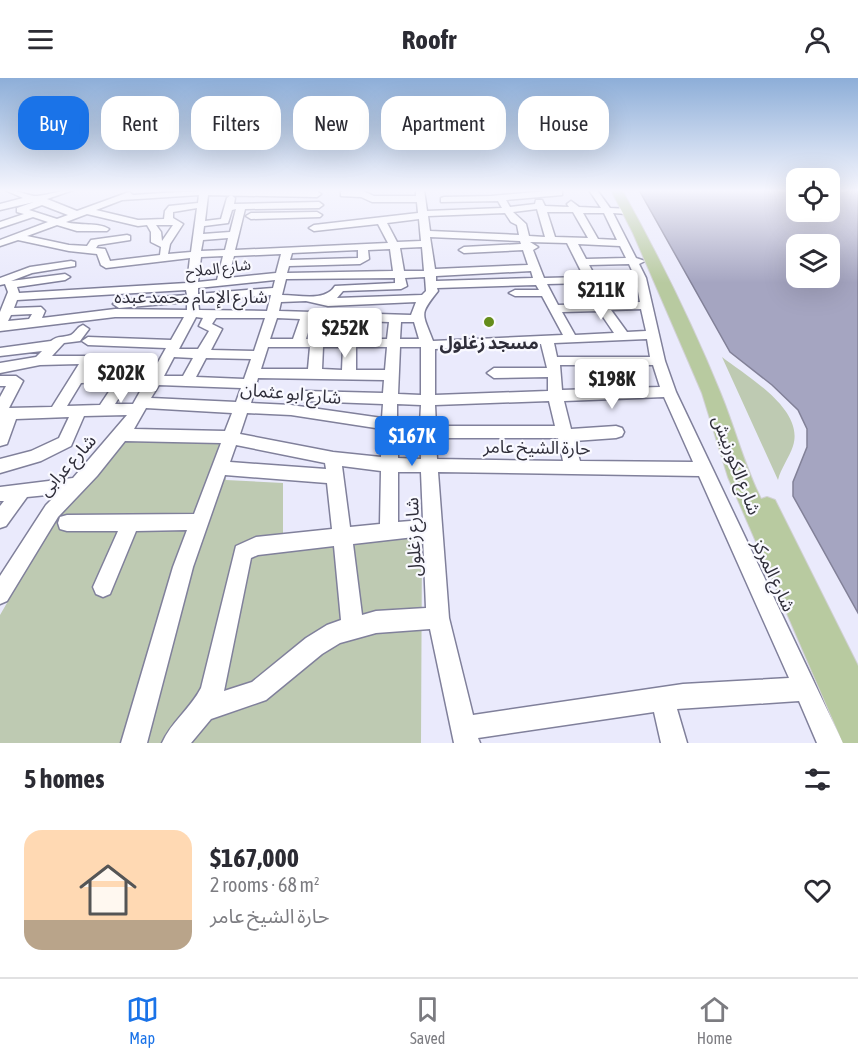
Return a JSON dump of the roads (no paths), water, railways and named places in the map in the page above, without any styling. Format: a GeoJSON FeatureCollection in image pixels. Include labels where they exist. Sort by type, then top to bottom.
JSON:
{"type":"FeatureCollection","features":[{"type":"Feature","properties":{"kind":"main road","name":"شارع الكورنيش"},"geometry":{"type":"LineString","coordinates":[[628,221],[700,367],[739,477],[858,739]]}},
{"type":"Feature","properties":{"kind":"main road","name":"شارع الكورنيش"},"geometry":{"type":"LineString","coordinates":[[635,221],[646,234],[707,360],[754,478],[858,699]]}},
{"type":"Feature","properties":{"kind":"street"},"geometry":{"type":"LineString","coordinates":[[52,221],[77,228],[108,228],[122,221]]}},
{"type":"Feature","properties":{"kind":"street"},"geometry":{"type":"LineString","coordinates":[[0,245],[61,221]]}},
{"type":"Feature","properties":{"kind":"street"},"geometry":{"type":"LineString","coordinates":[[129,221],[138,223],[160,221]]}},
{"type":"Feature","properties":{"kind":"street"},"geometry":{"type":"LineString","coordinates":[[163,258],[164,245],[177,228],[178,224],[173,221]]}},
{"type":"Feature","properties":{"kind":"street"},"geometry":{"type":"LineString","coordinates":[[78,358],[88,324],[109,280],[163,258],[199,223],[225,221]]}},
{"type":"Feature","properties":{"kind":"street"},"geometry":{"type":"LineString","coordinates":[[222,282],[237,221]]}},
{"type":"Feature","properties":{"kind":"street"},"geometry":{"type":"LineString","coordinates":[[312,249],[316,221]]}},
{"type":"Feature","properties":{"kind":"street"},"geometry":{"type":"LineString","coordinates":[[314,228],[381,221]]}},
{"type":"Feature","properties":{"kind":"street"},"geometry":{"type":"LineString","coordinates":[[381,221],[394,245],[401,286]]}},
{"type":"Feature","properties":{"kind":"street"},"geometry":{"type":"LineString","coordinates":[[199,223],[228,254],[248,266],[267,265],[312,249],[394,245],[418,221]]}},
{"type":"Feature","properties":{"kind":"street"},"geometry":{"type":"LineString","coordinates":[[419,319],[417,310],[429,283],[422,221]]}},
{"type":"Feature","properties":{"kind":"street"},"geometry":{"type":"LineString","coordinates":[[450,221],[477,225],[525,243],[623,243]]}},
{"type":"Feature","properties":{"kind":"street"},"geometry":{"type":"LineString","coordinates":[[450,221],[477,225],[518,222],[540,281],[553,309],[571,338]]}},
{"type":"Feature","properties":{"kind":"street"},"geometry":{"type":"LineString","coordinates":[[477,221],[483,249],[512,288]]}},
{"type":"Feature","properties":{"kind":"street"},"geometry":{"type":"LineString","coordinates":[[477,225],[485,221]]}},
{"type":"Feature","properties":{"kind":"street"},"geometry":{"type":"LineString","coordinates":[[545,221],[551,239]]}},
{"type":"Feature","properties":{"kind":"street"},"geometry":{"type":"LineString","coordinates":[[583,221],[594,242]]}},
{"type":"Feature","properties":{"kind":"street","name":"شارع المركز"},"geometry":{"type":"LineString","coordinates":[[620,221],[623,243],[637,261],[658,361],[669,392],[830,743]]}},
{"type":"Feature","properties":{"kind":"street"},"geometry":{"type":"LineString","coordinates":[[90,249],[95,242],[124,238],[138,223]]}},
{"type":"Feature","properties":{"kind":"street"},"geometry":{"type":"LineString","coordinates":[[150,223],[156,232],[156,242],[164,245]]}},
{"type":"Feature","properties":{"kind":"street"},"geometry":{"type":"LineString","coordinates":[[199,223],[234,235]]}},
{"type":"Feature","properties":{"kind":"street","name":"شارع عرابى"},"geometry":{"type":"LineString","coordinates":[[0,594],[52,511],[120,435],[192,313],[199,223]]}},
{"type":"Feature","properties":{"kind":"street"},"geometry":{"type":"LineString","coordinates":[[24,236],[77,249],[90,249]]}},
{"type":"Feature","properties":{"kind":"street"},"geometry":{"type":"LineString","coordinates":[[464,250],[551,239],[573,243]]}},
{"type":"Feature","properties":{"kind":"street"},"geometry":{"type":"LineString","coordinates":[[573,243],[602,306],[623,336]]}},
{"type":"Feature","properties":{"kind":"street"},"geometry":{"type":"LineString","coordinates":[[285,257],[362,260],[362,246]]}},
{"type":"Feature","properties":{"kind":"street"},"geometry":{"type":"LineString","coordinates":[[5,285],[30,270],[69,264],[77,249]]}},
{"type":"Feature","properties":{"kind":"street"},"geometry":{"type":"LineString","coordinates":[[90,249],[89,252],[101,251],[109,280]]}},
{"type":"Feature","properties":{"kind":"street"},"geometry":{"type":"LineString","coordinates":[[134,743],[198,522],[242,408],[272,314],[285,257]]}},
{"type":"Feature","properties":{"kind":"street"},"geometry":{"type":"LineString","coordinates":[[583,262],[637,261]]}},
{"type":"Feature","properties":{"kind":"street","name":"شارع الملاح"},"geometry":{"type":"LineString","coordinates":[[5,285],[109,280],[192,292],[222,282],[248,266],[267,265],[281,276],[401,286],[429,283]]}},
{"type":"Feature","properties":{"kind":"street"},"geometry":{"type":"LineString","coordinates":[[40,361],[54,345],[62,339],[75,338],[88,324],[192,292],[277,295],[325,302],[499,269],[535,268]]}},
{"type":"Feature","properties":{"kind":"street"},"geometry":{"type":"LineString","coordinates":[[5,285],[65,277]]}},
{"type":"Feature","properties":{"kind":"street"},"geometry":{"type":"LineString","coordinates":[[512,288],[540,281],[641,278]]}},
{"type":"Feature","properties":{"kind":"street"},"geometry":{"type":"LineString","coordinates":[[429,283],[512,288],[546,293]]}},
{"type":"Feature","properties":{"kind":"street"},"geometry":{"type":"LineString","coordinates":[[0,326],[6,312],[5,285]]}},
{"type":"Feature","properties":{"kind":"street"},"geometry":{"type":"LineString","coordinates":[[553,309],[648,305]]}},
{"type":"Feature","properties":{"kind":"street"},"geometry":{"type":"LineString","coordinates":[[6,312],[37,310],[39,311],[34,322]]}},
{"type":"Feature","properties":{"kind":"street","name":"شارع الإمام محمد عبده"},"geometry":{"type":"LineString","coordinates":[[0,326],[34,322],[88,324],[192,313],[419,319]]}},
{"type":"Feature","properties":{"kind":"street"},"geometry":{"type":"LineString","coordinates":[[187,381],[216,329],[205,326],[212,313]]}},
{"type":"Feature","properties":{"kind":"street"},"geometry":{"type":"LineString","coordinates":[[298,343],[307,315]]}},
{"type":"Feature","properties":{"kind":"street"},"geometry":{"type":"LineString","coordinates":[[389,530],[389,425],[396,318]]}},
{"type":"Feature","properties":{"kind":"street","name":"شارع زغلول"},"geometry":{"type":"LineString","coordinates":[[419,319],[428,344],[429,465],[433,569],[438,618],[466,736]]}},
{"type":"Feature","properties":{"kind":"street"},"geometry":{"type":"LineString","coordinates":[[88,324],[172,348],[202,353],[260,349],[298,343],[428,344],[653,335]]}},
{"type":"Feature","properties":{"kind":"street"},"geometry":{"type":"LineString","coordinates":[[546,339],[554,366],[555,396],[573,468]]}},
{"type":"Feature","properties":{"kind":"street"},"geometry":{"type":"LineString","coordinates":[[317,343],[312,373],[302,404],[669,392]]}},
{"type":"Feature","properties":{"kind":"street"},"geometry":{"type":"LineString","coordinates":[[349,374],[350,343]]}},
{"type":"Feature","properties":{"kind":"street"},"geometry":{"type":"LineString","coordinates":[[0,352],[54,345]]}},
{"type":"Feature","properties":{"kind":"street"},"geometry":{"type":"LineString","coordinates":[[0,368],[40,361],[86,358],[89,361],[56,412]]}},
{"type":"Feature","properties":{"kind":"street"},"geometry":{"type":"LineString","coordinates":[[494,373],[554,366],[658,361]]}},
{"type":"Feature","properties":{"kind":"street"},"geometry":{"type":"LineString","coordinates":[[104,410],[116,381],[122,373],[155,379],[187,381],[312,373],[391,375]]}},
{"type":"Feature","properties":{"kind":"street"},"geometry":{"type":"LineString","coordinates":[[76,380],[116,381]]}},
{"type":"Feature","properties":{"kind":"street"},"geometry":{"type":"LineString","coordinates":[[0,381],[16,381],[4,413],[1,440]]}},
{"type":"Feature","properties":{"kind":"street","name":"شارع ابو عثمان"},"geometry":{"type":"LineString","coordinates":[[4,413],[104,410],[139,406],[242,408],[302,404],[389,425],[428,431],[564,434],[616,432]]}},
{"type":"Feature","properties":{"kind":"street"},"geometry":{"type":"LineString","coordinates":[[0,466],[35,456],[65,442],[80,411]]}},
{"type":"Feature","properties":{"kind":"street","name":"حارة الشيخ عامر"},"geometry":{"type":"LineString","coordinates":[[120,435],[229,438],[333,458],[389,465],[703,470]]}},
{"type":"Feature","properties":{"kind":"street"},"geometry":{"type":"LineString","coordinates":[[333,458],[344,536],[353,628]]}},
{"type":"Feature","properties":{"kind":"street"},"geometry":{"type":"LineString","coordinates":[[218,468],[335,477]]}},
{"type":"Feature","properties":{"kind":"street"},"geometry":{"type":"LineString","coordinates":[[0,494],[34,484],[77,485]]}},
{"type":"Feature","properties":{"kind":"street"},"geometry":{"type":"LineString","coordinates":[[0,520],[34,484]]}},
{"type":"Feature","properties":{"kind":"street"},"geometry":{"type":"LineString","coordinates":[[103,586],[131,521]]}},
{"type":"Feature","properties":{"kind":"street"},"geometry":{"type":"LineString","coordinates":[[67,523],[198,522]]}},
{"type":"Feature","properties":{"kind":"street"},"geometry":{"type":"LineString","coordinates":[[175,743],[203,709],[212,691],[243,552],[256,546],[433,527]]}},
{"type":"Feature","properties":{"kind":"street"},"geometry":{"type":"LineString","coordinates":[[203,709],[258,692],[314,646],[335,633],[376,622],[438,618]]}},
{"type":"Feature","properties":{"kind":"street"},"geometry":{"type":"LineString","coordinates":[[466,736],[683,696],[806,689]]}},
{"type":"Feature","properties":{"kind":"street"},"geometry":{"type":"LineString","coordinates":[[662,699],[674,743]]}},
{"type":"Feature","properties":{"kind":"water"},"geometry":{"type":"Polygon","coordinates":[[[656,221],[858,221],[858,613],[793,496],[793,482],[807,447],[807,429],[798,410],[772,385],[730,352],[656,221]]]}},
{"type":"Feature","properties":{"kind":"place","name":"مسجد زغلول"},"geometry":{"type":"Point","coordinates":[489,322]}}]}
